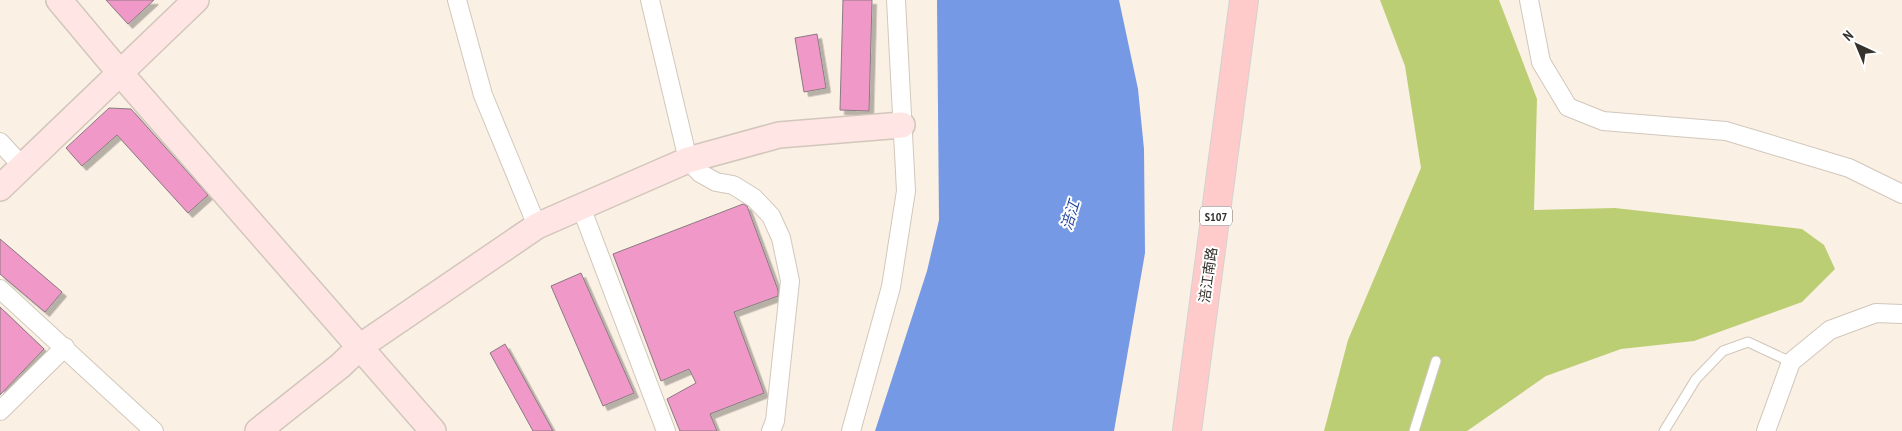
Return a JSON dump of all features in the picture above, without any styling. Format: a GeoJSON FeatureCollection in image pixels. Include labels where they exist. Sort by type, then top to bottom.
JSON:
{"type":"FeatureCollection","features":[{"type":"Feature","properties":{"kind":"main road","name":"涪江南路"},"geometry":{"type":"LineString","coordinates":[[1187,431],[1244,0]]}},
{"type":"Feature","properties":{"kind":"street"},"geometry":{"type":"LineString","coordinates":[[59,0],[121,74],[361,346],[433,431]]}},
{"type":"Feature","properties":{"kind":"street"},"geometry":{"type":"LineString","coordinates":[[0,188],[196,0]]}},
{"type":"Feature","properties":{"kind":"street"},"geometry":{"type":"LineString","coordinates":[[457,0],[483,95],[537,226]]}},
{"type":"Feature","properties":{"kind":"street"},"geometry":{"type":"LineString","coordinates":[[650,0],[688,160],[700,173],[716,182],[733,185],[754,198],[771,216],[781,238],[790,281],[775,420],[771,431]]}},
{"type":"Feature","properties":{"kind":"street"},"geometry":{"type":"LineString","coordinates":[[850,431],[891,287],[906,191],[896,0]]}},
{"type":"Feature","properties":{"kind":"street"},"geometry":{"type":"LineString","coordinates":[[1529,0],[1541,62],[1568,106],[1603,121],[1726,131],[1849,168],[1902,194]]}},
{"type":"Feature","properties":{"kind":"street"},"geometry":{"type":"LineString","coordinates":[[258,431],[340,366],[361,346],[537,226],[688,160],[779,135],[902,125]]}},
{"type":"Feature","properties":{"kind":"street"},"geometry":{"type":"LineString","coordinates":[[0,142],[22,168]]}},
{"type":"Feature","properties":{"kind":"street"},"geometry":{"type":"LineString","coordinates":[[581,207],[666,431]]}},
{"type":"Feature","properties":{"kind":"street"},"geometry":{"type":"LineString","coordinates":[[0,289],[154,431]]}},
{"type":"Feature","properties":{"kind":"street"},"geometry":{"type":"LineString","coordinates":[[1766,431],[1791,362],[1830,330],[1876,314],[1902,314]]}},
{"type":"Feature","properties":{"kind":"street"},"geometry":{"type":"LineString","coordinates":[[0,411],[65,347]]}},
{"type":"Feature","properties":{"kind":"lane"},"geometry":{"type":"LineString","coordinates":[[1664,431],[1696,378],[1723,351],[1748,342],[1791,362]]}},
{"type":"Feature","properties":{"kind":"lane"},"geometry":{"type":"LineString","coordinates":[[1414,431],[1436,361]]}},
{"type":"Feature","properties":{"kind":"green space"},"geometry":{"type":"Polygon","coordinates":[[[1380,0],[1499,0],[1537,99],[1534,210],[1615,208],[1802,229],[1824,245],[1835,269],[1802,302],[1694,341],[1621,349],[1546,376],[1467,431],[1324,431],[1348,340],[1421,168],[1405,66],[1380,0]]]}},
{"type":"Feature","properties":{"kind":"water","name":"涪江"},"geometry":{"type":"Polygon","coordinates":[[[937,0],[1119,0],[1138,89],[1144,149],[1145,253],[1114,431],[875,431],[927,271],[939,220],[937,0]]]}},
{"type":"Feature","properties":{"kind":"building"},"geometry":{"type":"Polygon","coordinates":[[[106,0],[154,0],[128,24],[106,0]]]}},
{"type":"Feature","properties":{"kind":"building"},"geometry":{"type":"Polygon","coordinates":[[[843,0],[872,0],[869,111],[840,110],[843,0]]]}},
{"type":"Feature","properties":{"kind":"building"},"geometry":{"type":"Polygon","coordinates":[[[817,34],[826,88],[804,92],[795,38],[817,34]]]}},
{"type":"Feature","properties":{"kind":"building"},"geometry":{"type":"Polygon","coordinates":[[[109,108],[131,109],[208,195],[188,213],[117,135],[82,166],[66,148],[109,108]]]}},
{"type":"Feature","properties":{"kind":"building"},"geometry":{"type":"Polygon","coordinates":[[[743,204],[747,206],[778,290],[778,296],[734,312],[764,393],[710,414],[717,431],[680,431],[667,399],[696,383],[689,369],[661,381],[613,254],[743,204]]]}},
{"type":"Feature","properties":{"kind":"building"},"geometry":{"type":"Polygon","coordinates":[[[0,239],[62,292],[45,312],[0,274],[0,239]]]}},
{"type":"Feature","properties":{"kind":"building"},"geometry":{"type":"Polygon","coordinates":[[[581,273],[634,393],[603,406],[551,286],[581,273]]]}},
{"type":"Feature","properties":{"kind":"building"},"geometry":{"type":"Polygon","coordinates":[[[0,307],[44,349],[0,395],[0,307]]]}},
{"type":"Feature","properties":{"kind":"building"},"geometry":{"type":"Polygon","coordinates":[[[505,344],[553,431],[533,431],[490,353],[505,344]]]}}]}
